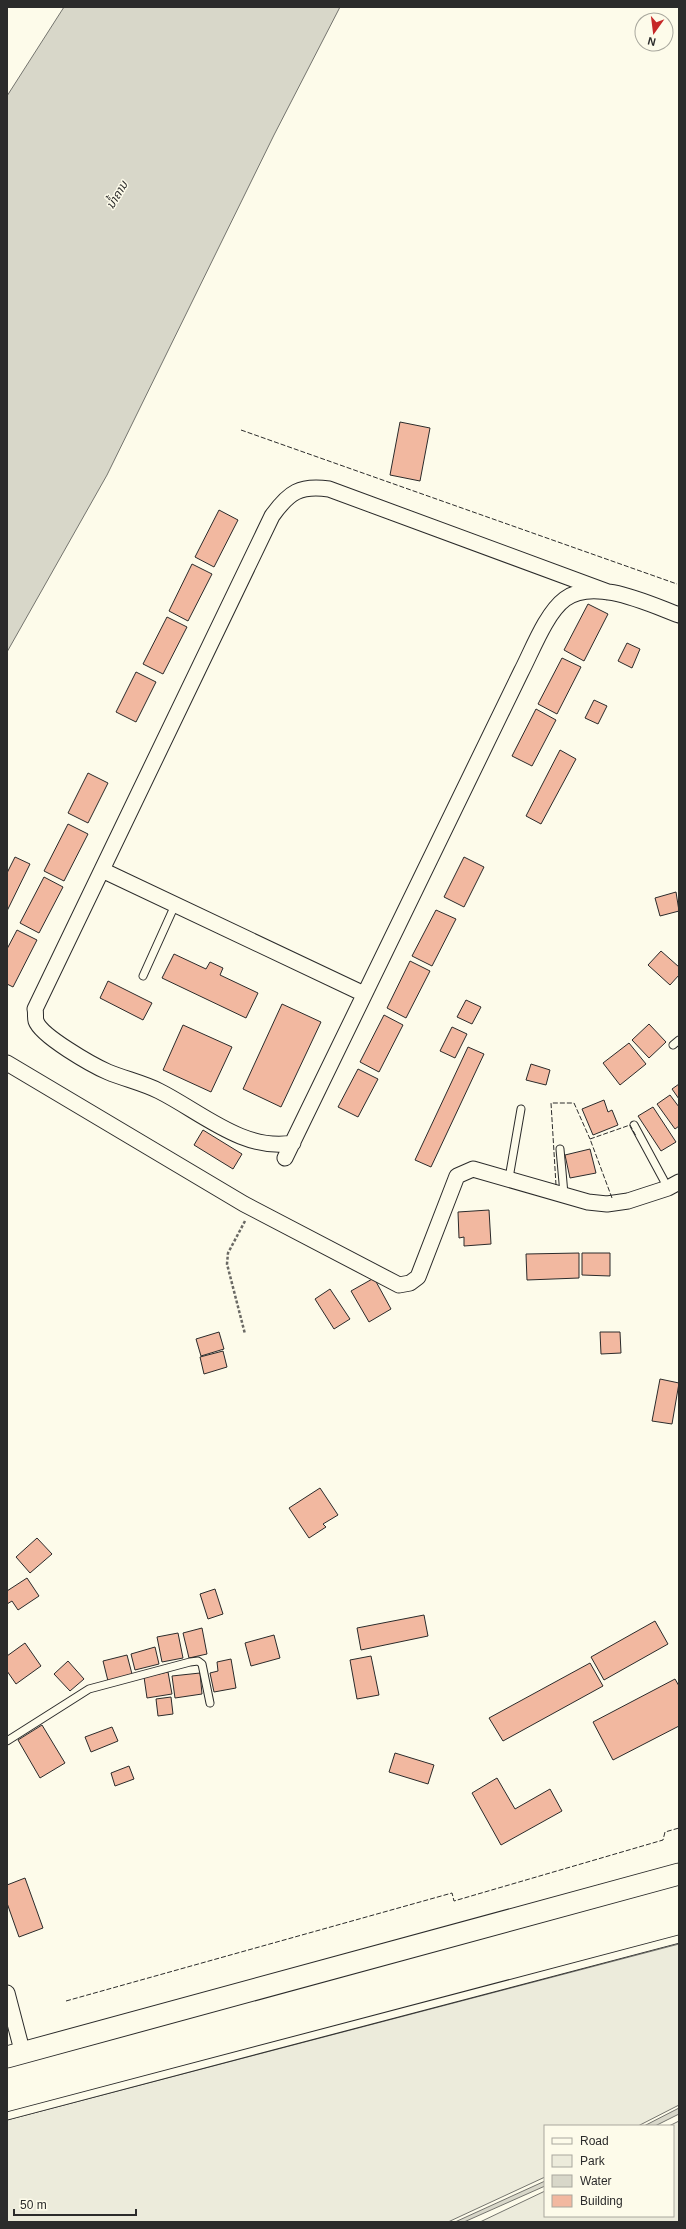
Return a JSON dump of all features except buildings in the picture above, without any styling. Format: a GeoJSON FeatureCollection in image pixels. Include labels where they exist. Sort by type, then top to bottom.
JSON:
{"type":"FeatureCollection","features":[{"type":"Feature","properties":{"kind":"street"},"geometry":{"type":"LineString","coordinates":[[292,1142],[276,1146],[239,1136],[158,1090],[107,1071],[75,1054],[51,1038],[36,1022],[35,1009],[272,516],[282,501],[295,492],[312,487],[329,489],[608,592]]}},
{"type":"Feature","properties":{"kind":"street"},"geometry":{"type":"LineString","coordinates":[[285,1158],[518,679],[551,615],[565,598],[587,589],[634,598],[679,615]]}},
{"type":"Feature","properties":{"kind":"street"},"geometry":{"type":"LineString","coordinates":[[102,870],[364,994]]}},
{"type":"Feature","properties":{"kind":"street"},"geometry":{"type":"LineString","coordinates":[[7,1063],[252,1208],[399,1285],[410,1283],[418,1277],[432,1245],[457,1176],[473,1169],[509,1178],[588,1202],[607,1204],[628,1201],[673,1185]]}},
{"type":"Feature","properties":{"kind":"street"},"geometry":{"type":"LineString","coordinates":[[7,1993],[15,2056],[679,1874]]}},
{"type":"Feature","properties":{"kind":"lane"},"geometry":{"type":"LineString","coordinates":[[143,976],[175,905]]}},
{"type":"Feature","properties":{"kind":"lane"},"geometry":{"type":"LineString","coordinates":[[509,1178],[521,1109]]}},
{"type":"Feature","properties":{"kind":"lane"},"geometry":{"type":"LineString","coordinates":[[634,1125],[673,1185]]}},
{"type":"Feature","properties":{"kind":"lane"},"geometry":{"type":"LineString","coordinates":[[560,1149],[564,1194]]}},
{"type":"Feature","properties":{"kind":"lane"},"geometry":{"type":"LineString","coordinates":[[7,1741],[89,1689],[190,1662],[198,1661],[202,1664],[210,1703]]}},
{"type":"Feature","properties":{"kind":"lane"},"geometry":{"type":"LineString","coordinates":[[7,2116],[679,1939]]}},
{"type":"Feature","properties":{"kind":"path"},"geometry":{"type":"LineString","coordinates":[[245,1334],[227,1259],[252,1208]]}},
{"type":"Feature","properties":{"kind":"green space"},"geometry":{"type":"Polygon","coordinates":[[[679,1944],[679,2105],[640,2125],[544,2125],[544,2177],[448,2222],[7,2222],[7,2120],[679,1944]]]}},
{"type":"Feature","properties":{"kind":"green space"},"geometry":{"type":"Polygon","coordinates":[[[679,2121],[679,2222],[480,2222],[544,2191],[544,2217],[674,2217],[674,2125],[671,2125],[679,2121]]]}},
{"type":"Feature","properties":{"kind":"water","name":"ນ້ຳຄານ"},"geometry":{"type":"Polygon","coordinates":[[[64,7],[340,7],[274,135],[107,475],[7,652],[7,96],[64,7]]]}},
{"type":"Feature","properties":{"kind":"water"},"geometry":{"type":"Polygon","coordinates":[[[679,2108],[679,2114],[657,2125],[646,2125],[679,2108]]]}},
{"type":"Feature","properties":{"kind":"water"},"geometry":{"type":"Polygon","coordinates":[[[544,2181],[544,2186],[464,2222],[455,2222],[544,2181]]]}},
{"type":"Feature","properties":{"kind":"fence"},"geometry":{"type":"LineString","coordinates":[[241,430],[677,584]]}},
{"type":"Feature","properties":{"kind":"fence"},"geometry":{"type":"LineString","coordinates":[[556,1185],[551,1103],[574,1103],[590,1139]]}},
{"type":"Feature","properties":{"kind":"fence"},"geometry":{"type":"LineString","coordinates":[[612,1198],[590,1139],[630,1125],[636,1136]]}},
{"type":"Feature","properties":{"kind":"fence"},"geometry":{"type":"LineString","coordinates":[[66,2001],[452,1893],[454,1901],[663,1840],[665,1832],[679,1828]]}}]}
